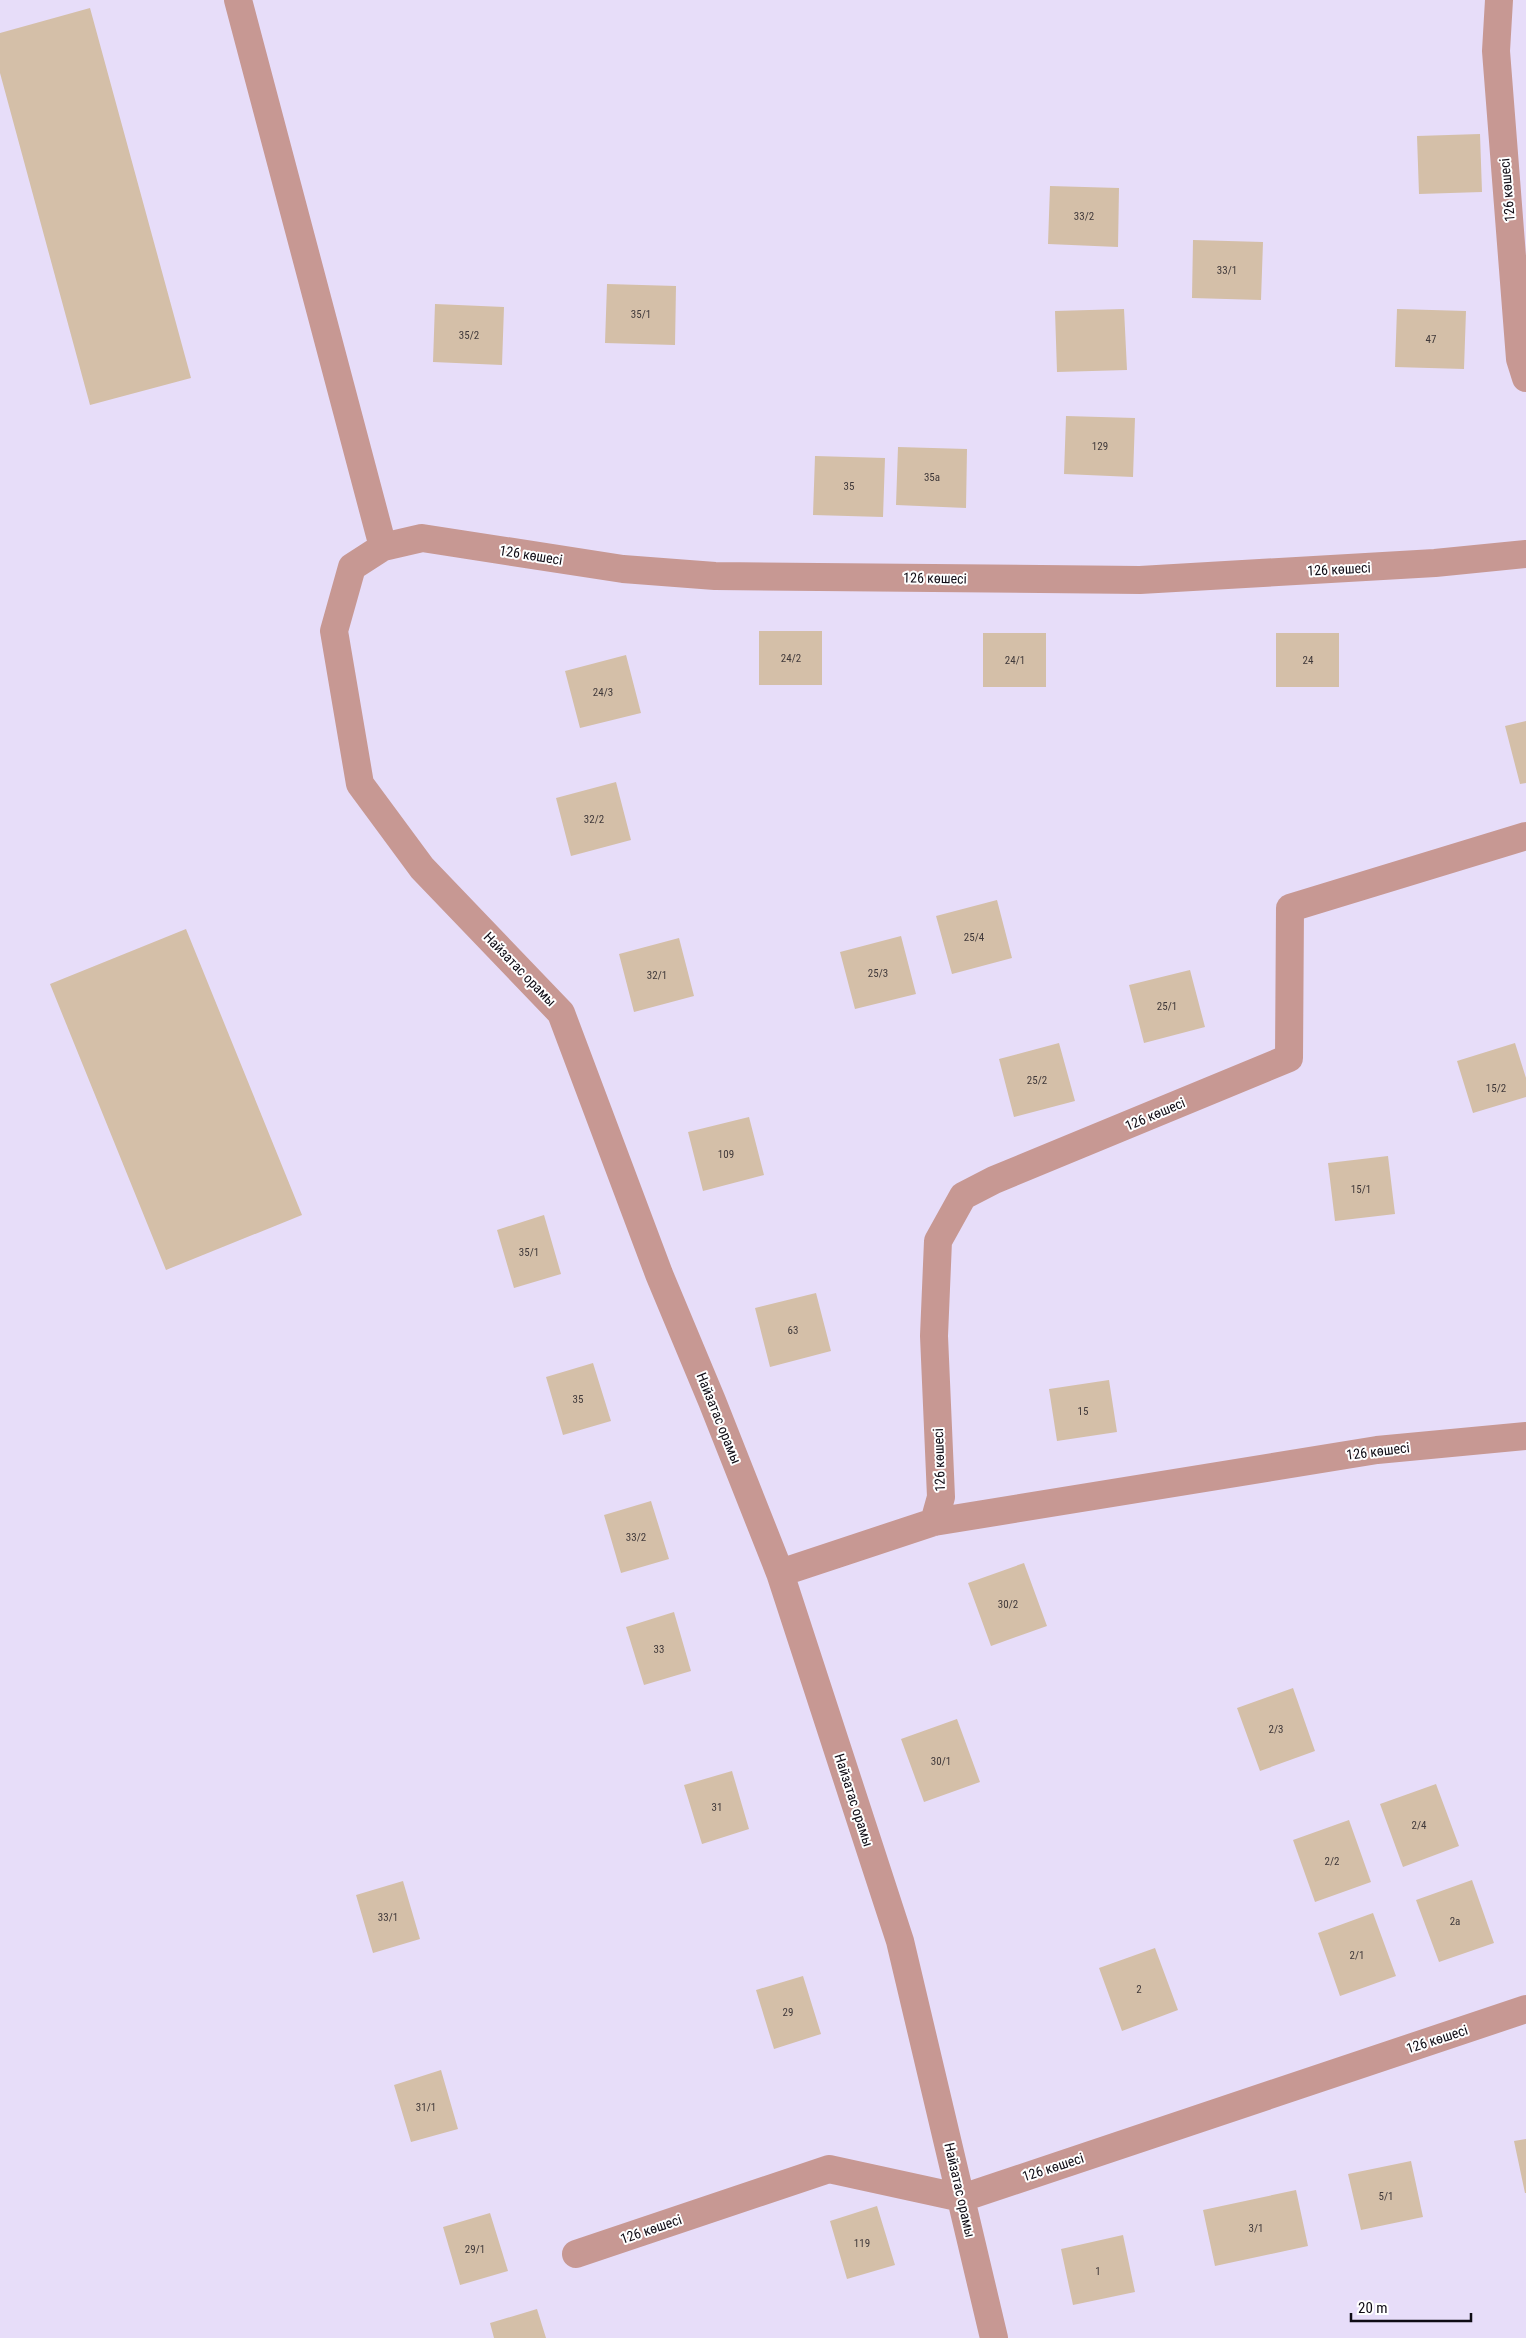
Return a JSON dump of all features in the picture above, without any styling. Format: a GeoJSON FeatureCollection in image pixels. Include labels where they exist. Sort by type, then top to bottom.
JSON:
{"type":"FeatureCollection","features":[{"type":"Feature","properties":{"kind":"street"},"geometry":{"type":"LineString","coordinates":[[238,0],[383,547]]}},
{"type":"Feature","properties":{"kind":"street","name":"126 көшесі"},"geometry":{"type":"LineString","coordinates":[[1500,0],[1496,51],[1520,359],[1526,378]]}},
{"type":"Feature","properties":{"kind":"street","name":"126 көшесі"},"geometry":{"type":"LineString","coordinates":[[352,567],[383,547],[422,538],[623,569],[715,576],[1140,580],[1435,563],[1526,554]]}},
{"type":"Feature","properties":{"kind":"street","name":"Найзатас орамы"},"geometry":{"type":"LineString","coordinates":[[352,567],[334,632],[360,784],[422,868],[561,1013],[659,1274],[780,1573],[900,1941],[994,2338]]}},
{"type":"Feature","properties":{"kind":"street","name":"126 көшесі"},"geometry":{"type":"LineString","coordinates":[[934,1522],[940,1497],[934,1336],[938,1240],[963,1196],[994,1180],[1289,1058],[1290,908],[1526,836]]}},
{"type":"Feature","properties":{"kind":"street","name":"126 көшесі"},"geometry":{"type":"LineString","coordinates":[[780,1573],[934,1522],[1377,1450],[1526,1436]]}},
{"type":"Feature","properties":{"kind":"street","name":"126 көшесі"},"geometry":{"type":"LineString","coordinates":[[576,2254],[829,2169],[962,2198],[1526,2009]]}},
{"type":"Feature","properties":{"kind":"building"},"geometry":{"type":"Polygon","coordinates":[[[90,8],[191,378],[90,405],[0,73],[0,33],[90,8]]]}},
{"type":"Feature","properties":{"kind":"building"},"geometry":{"type":"Polygon","coordinates":[[[1480,134],[1482,192],[1419,194],[1417,136],[1480,134]]]}},
{"type":"Feature","properties":{"kind":"building"},"geometry":{"type":"Polygon","coordinates":[[[1050,186],[1119,188],[1118,247],[1048,244],[1050,186]]]}},
{"type":"Feature","properties":{"kind":"building"},"geometry":{"type":"Polygon","coordinates":[[[1193,240],[1263,242],[1261,300],[1192,298],[1193,240]]]}},
{"type":"Feature","properties":{"kind":"building"},"geometry":{"type":"Polygon","coordinates":[[[607,284],[676,286],[675,345],[605,343],[607,284]]]}},
{"type":"Feature","properties":{"kind":"building"},"geometry":{"type":"Polygon","coordinates":[[[435,304],[504,307],[502,365],[433,362],[435,304]]]}},
{"type":"Feature","properties":{"kind":"building"},"geometry":{"type":"Polygon","coordinates":[[[1124,309],[1127,370],[1057,372],[1055,311],[1124,309]]]}},
{"type":"Feature","properties":{"kind":"building"},"geometry":{"type":"Polygon","coordinates":[[[1397,309],[1466,311],[1464,369],[1395,367],[1397,309]]]}},
{"type":"Feature","properties":{"kind":"building"},"geometry":{"type":"Polygon","coordinates":[[[1066,416],[1135,418],[1133,477],[1064,474],[1066,416]]]}},
{"type":"Feature","properties":{"kind":"building"},"geometry":{"type":"Polygon","coordinates":[[[898,447],[967,449],[966,508],[896,505],[898,447]]]}},
{"type":"Feature","properties":{"kind":"building"},"geometry":{"type":"Polygon","coordinates":[[[815,456],[885,458],[883,517],[813,515],[815,456]]]}},
{"type":"Feature","properties":{"kind":"building"},"geometry":{"type":"Polygon","coordinates":[[[759,631],[822,631],[822,685],[759,685],[759,631]]]}},
{"type":"Feature","properties":{"kind":"building"},"geometry":{"type":"Polygon","coordinates":[[[983,633],[1046,633],[1046,687],[983,687],[983,633]]]}},
{"type":"Feature","properties":{"kind":"building"},"geometry":{"type":"Polygon","coordinates":[[[1276,633],[1339,633],[1339,687],[1276,687],[1276,633]]]}},
{"type":"Feature","properties":{"kind":"building"},"geometry":{"type":"Polygon","coordinates":[[[626,655],[641,713],[580,728],[565,671],[626,655]]]}},
{"type":"Feature","properties":{"kind":"building"},"geometry":{"type":"Polygon","coordinates":[[[1526,721],[1526,783],[1520,784],[1505,726],[1526,721]]]}},
{"type":"Feature","properties":{"kind":"building"},"geometry":{"type":"Polygon","coordinates":[[[616,782],[631,840],[571,856],[556,798],[616,782]]]}},
{"type":"Feature","properties":{"kind":"building"},"geometry":{"type":"Polygon","coordinates":[[[997,900],[1012,958],[952,974],[936,916],[997,900]]]}},
{"type":"Feature","properties":{"kind":"building"},"geometry":{"type":"Polygon","coordinates":[[[186,929],[302,1215],[166,1270],[50,984],[186,929]]]}},
{"type":"Feature","properties":{"kind":"building"},"geometry":{"type":"Polygon","coordinates":[[[901,936],[916,994],[855,1009],[840,952],[901,936]]]}},
{"type":"Feature","properties":{"kind":"building"},"geometry":{"type":"Polygon","coordinates":[[[679,938],[694,996],[634,1012],[619,954],[679,938]]]}},
{"type":"Feature","properties":{"kind":"building"},"geometry":{"type":"Polygon","coordinates":[[[1190,970],[1205,1027],[1144,1043],[1129,985],[1190,970]]]}},
{"type":"Feature","properties":{"kind":"building"},"geometry":{"type":"Polygon","coordinates":[[[1059,1043],[1075,1101],[1014,1117],[999,1059],[1059,1043]]]}},
{"type":"Feature","properties":{"kind":"building"},"geometry":{"type":"Polygon","coordinates":[[[1515,1043],[1526,1078],[1526,1097],[1473,1113],[1457,1061],[1515,1043]]]}},
{"type":"Feature","properties":{"kind":"building"},"geometry":{"type":"Polygon","coordinates":[[[749,1117],[764,1175],[703,1191],[688,1132],[749,1117]]]}},
{"type":"Feature","properties":{"kind":"building"},"geometry":{"type":"Polygon","coordinates":[[[1388,1156],[1395,1214],[1335,1221],[1328,1163],[1388,1156]]]}},
{"type":"Feature","properties":{"kind":"building"},"geometry":{"type":"Polygon","coordinates":[[[544,1215],[561,1274],[514,1288],[497,1230],[544,1215]]]}},
{"type":"Feature","properties":{"kind":"building"},"geometry":{"type":"Polygon","coordinates":[[[816,1293],[831,1351],[770,1367],[755,1308],[816,1293]]]}},
{"type":"Feature","properties":{"kind":"building"},"geometry":{"type":"Polygon","coordinates":[[[593,1363],[611,1421],[563,1435],[546,1377],[593,1363]]]}},
{"type":"Feature","properties":{"kind":"building"},"geometry":{"type":"Polygon","coordinates":[[[1109,1380],[1117,1432],[1057,1441],[1049,1389],[1109,1380]]]}},
{"type":"Feature","properties":{"kind":"building"},"geometry":{"type":"Polygon","coordinates":[[[651,1501],[669,1559],[621,1573],[604,1515],[651,1501]]]}},
{"type":"Feature","properties":{"kind":"building"},"geometry":{"type":"Polygon","coordinates":[[[1024,1563],[1047,1626],[991,1646],[968,1583],[1024,1563]]]}},
{"type":"Feature","properties":{"kind":"building"},"geometry":{"type":"Polygon","coordinates":[[[674,1612],[691,1671],[644,1685],[626,1627],[674,1612]]]}},
{"type":"Feature","properties":{"kind":"building"},"geometry":{"type":"Polygon","coordinates":[[[1293,1688],[1315,1751],[1260,1771],[1237,1708],[1293,1688]]]}},
{"type":"Feature","properties":{"kind":"building"},"geometry":{"type":"Polygon","coordinates":[[[957,1719],[980,1782],[924,1802],[901,1739],[957,1719]]]}},
{"type":"Feature","properties":{"kind":"building"},"geometry":{"type":"Polygon","coordinates":[[[732,1771],[749,1829],[702,1844],[684,1785],[732,1771]]]}},
{"type":"Feature","properties":{"kind":"building"},"geometry":{"type":"Polygon","coordinates":[[[1436,1784],[1459,1846],[1403,1867],[1380,1804],[1436,1784]]]}},
{"type":"Feature","properties":{"kind":"building"},"geometry":{"type":"Polygon","coordinates":[[[1349,1820],[1371,1882],[1315,1902],[1293,1840],[1349,1820]]]}},
{"type":"Feature","properties":{"kind":"building"},"geometry":{"type":"Polygon","coordinates":[[[1472,1880],[1494,1943],[1439,1962],[1416,1900],[1472,1880]]]}},
{"type":"Feature","properties":{"kind":"building"},"geometry":{"type":"Polygon","coordinates":[[[403,1881],[420,1939],[373,1953],[356,1895],[403,1881]]]}},
{"type":"Feature","properties":{"kind":"building"},"geometry":{"type":"Polygon","coordinates":[[[1373,1913],[1396,1976],[1340,1996],[1318,1933],[1373,1913]]]}},
{"type":"Feature","properties":{"kind":"building"},"geometry":{"type":"Polygon","coordinates":[[[1155,1948],[1178,2010],[1122,2031],[1099,1968],[1155,1948]]]}},
{"type":"Feature","properties":{"kind":"building"},"geometry":{"type":"Polygon","coordinates":[[[803,1976],[821,2034],[774,2049],[756,1990],[803,1976]]]}},
{"type":"Feature","properties":{"kind":"building"},"geometry":{"type":"Polygon","coordinates":[[[441,2070],[458,2129],[411,2142],[394,2085],[441,2070]]]}},
{"type":"Feature","properties":{"kind":"building"},"geometry":{"type":"Polygon","coordinates":[[[1526,2139],[1526,2193],[1525,2193],[1514,2141],[1526,2139]]]}},
{"type":"Feature","properties":{"kind":"building"},"geometry":{"type":"Polygon","coordinates":[[[1411,2161],[1423,2217],[1361,2230],[1348,2174],[1411,2161]]]}},
{"type":"Feature","properties":{"kind":"building"},"geometry":{"type":"Polygon","coordinates":[[[1296,2190],[1308,2246],[1215,2266],[1203,2210],[1296,2190]]]}},
{"type":"Feature","properties":{"kind":"building"},"geometry":{"type":"Polygon","coordinates":[[[877,2206],[895,2265],[847,2279],[830,2221],[877,2206]]]}},
{"type":"Feature","properties":{"kind":"building"},"geometry":{"type":"Polygon","coordinates":[[[490,2213],[508,2271],[460,2285],[443,2227],[490,2213]]]}},
{"type":"Feature","properties":{"kind":"building"},"geometry":{"type":"Polygon","coordinates":[[[1123,2235],[1135,2292],[1073,2305],[1061,2249],[1123,2235]]]}},
{"type":"Feature","properties":{"kind":"building"},"geometry":{"type":"Polygon","coordinates":[[[537,2309],[546,2338],[494,2338],[490,2323],[537,2309]]]}}]}
